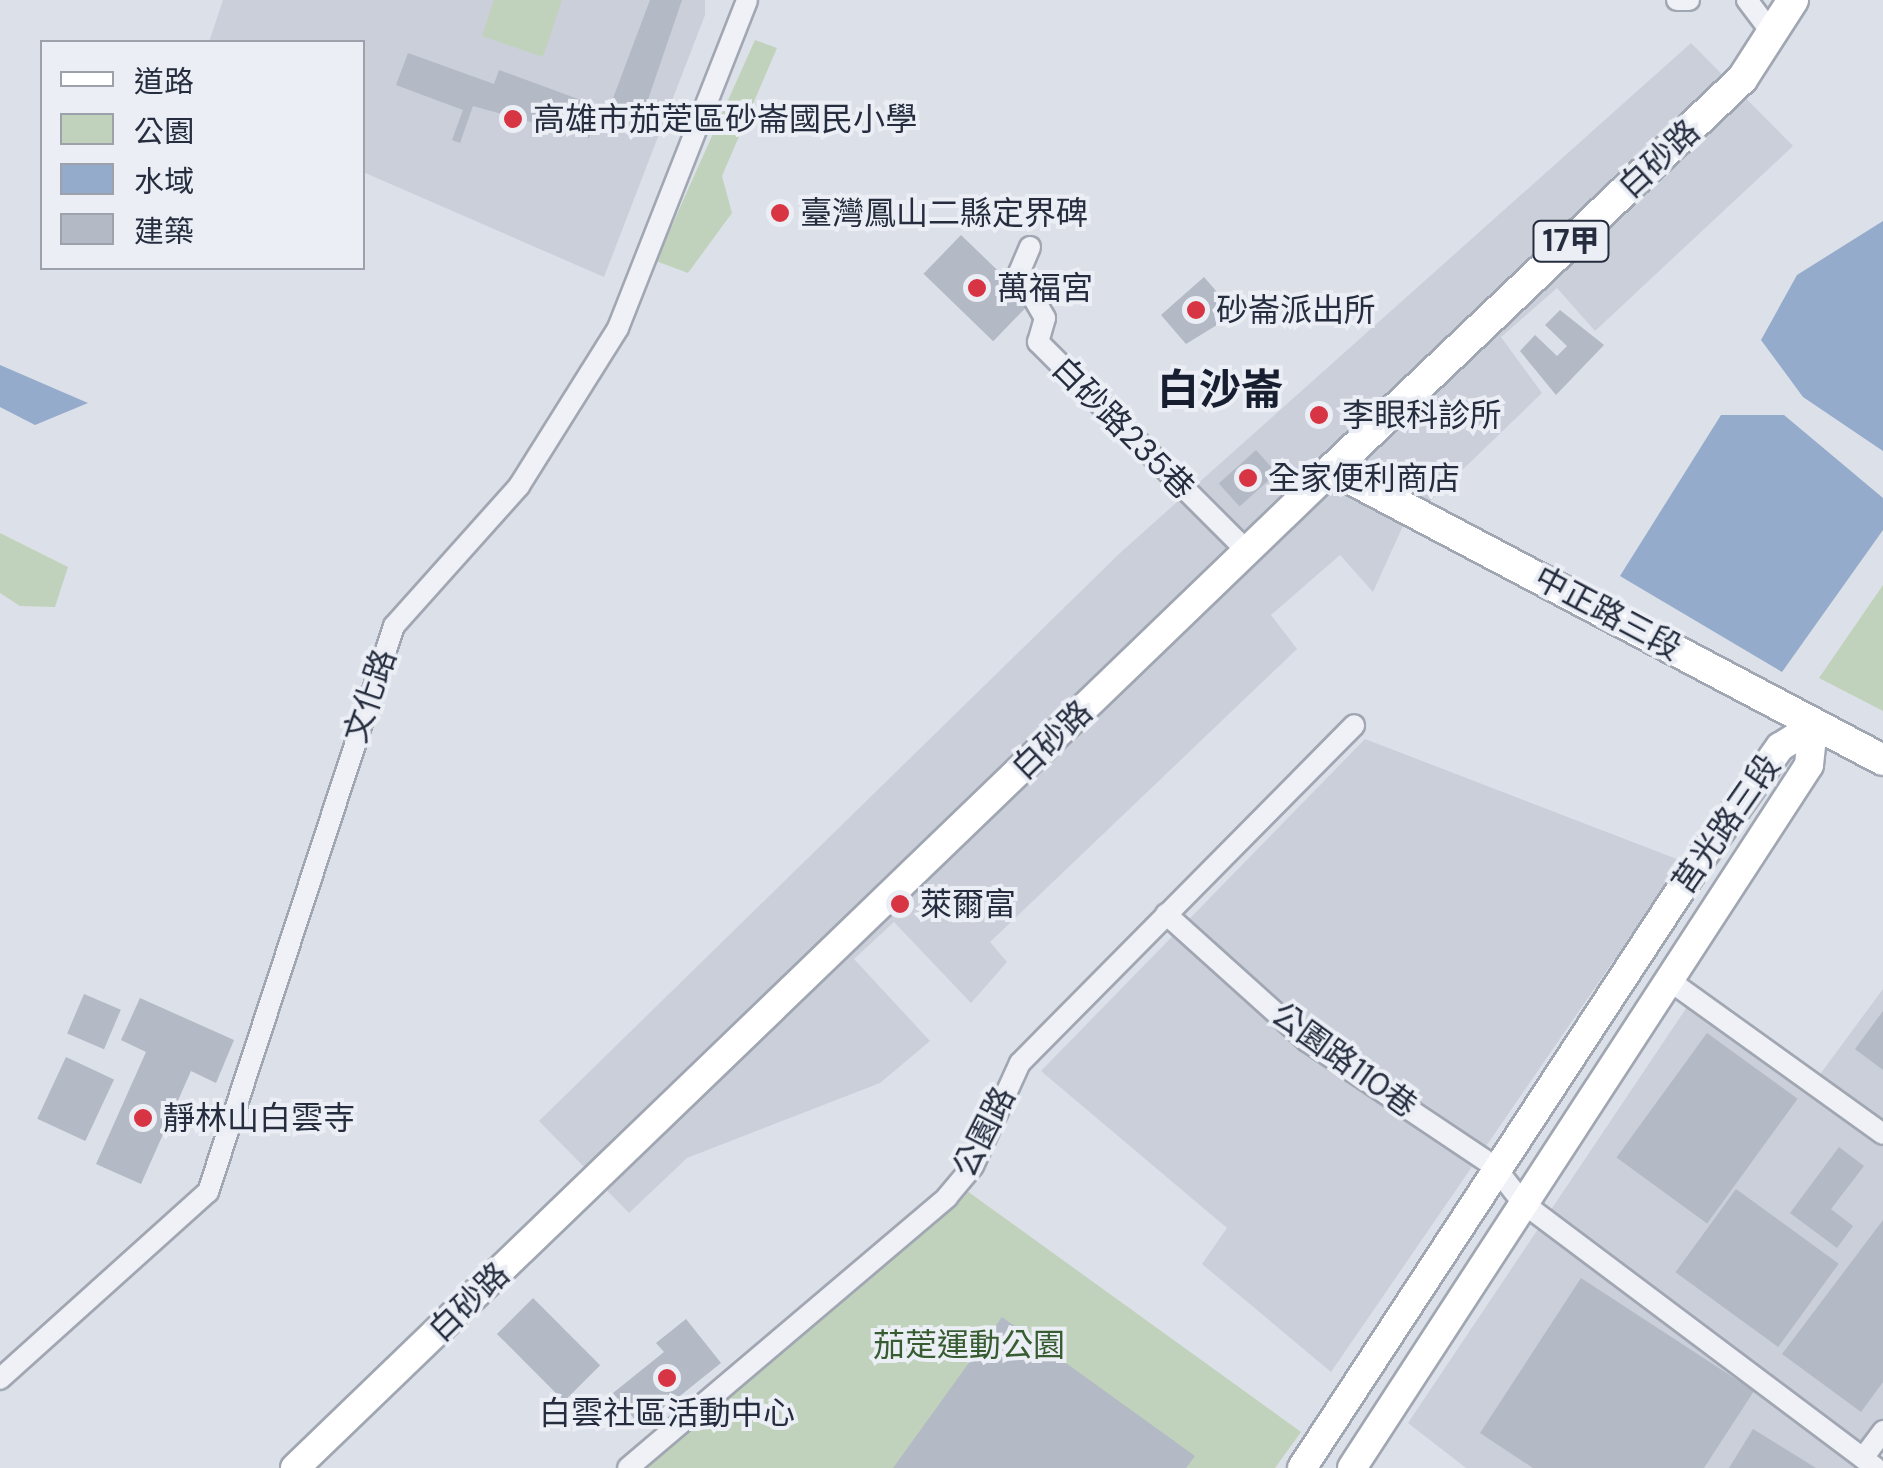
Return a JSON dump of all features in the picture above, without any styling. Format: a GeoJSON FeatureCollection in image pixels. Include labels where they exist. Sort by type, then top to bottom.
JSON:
{"type":"FeatureCollection","features":[{"type":"Feature","properties":{"kind":"main road","name":"白砂路"},"geometry":{"type":"LineString","coordinates":[[1332,468],[1692,128],[1775,37],[1793,0]]}},
{"type":"Feature","properties":{"kind":"main road","name":"中正路三段"},"geometry":{"type":"LineString","coordinates":[[1332,468],[1812,726],[1883,760]]}},
{"type":"Feature","properties":{"kind":"street","name":"文化路"},"geometry":{"type":"LineString","coordinates":[[0,1379],[208,1192],[394,626],[519,486],[618,328],[747,0]]}},
{"type":"Feature","properties":{"kind":"street"},"geometry":{"type":"LineString","coordinates":[[1677,0],[1688,0]]}},
{"type":"Feature","properties":{"kind":"street"},"geometry":{"type":"LineString","coordinates":[[1747,0],[1775,37]]}},
{"type":"Feature","properties":{"kind":"street","name":"白砂路235巷"},"geometry":{"type":"LineString","coordinates":[[1030,247],[1019,273],[1046,318],[1038,342],[1248,552]]}},
{"type":"Feature","properties":{"kind":"street","name":"白砂路"},"geometry":{"type":"LineString","coordinates":[[296,1468],[1332,468]]}},
{"type":"Feature","properties":{"kind":"street","name":"公園路"},"geometry":{"type":"LineString","coordinates":[[628,1468],[948,1197],[973,1166],[1020,1063],[1354,724]]}},
{"type":"Feature","properties":{"kind":"street","name":"莒光路三段"},"geometry":{"type":"LineString","coordinates":[[1352,1468],[1808,765],[1812,726]]}},
{"type":"Feature","properties":{"kind":"street","name":"莒光路三段"},"geometry":{"type":"LineString","coordinates":[[1302,1468],[1494,1166],[1780,746],[1812,726]]}},
{"type":"Feature","properties":{"kind":"street","name":"公園路110巷"},"geometry":{"type":"LineString","coordinates":[[1166,914],[1306,1041],[1494,1166],[1524,1203],[1870,1463]]}},
{"type":"Feature","properties":{"kind":"street"},"geometry":{"type":"LineString","coordinates":[[1670,980],[1883,1134]]}},
{"type":"Feature","properties":{"kind":"street"},"geometry":{"type":"LineString","coordinates":[[1870,1463],[1883,1432]]}},
{"type":"Feature","properties":{"kind":"shaded area","name":"高雄市茄萣區砂崙國民小學"},"geometry":{"type":"Polygon","coordinates":[[[223,0],[705,0],[705,15],[604,277],[365,173],[365,40],[210,40],[223,0]]]}},
{"type":"Feature","properties":{"kind":"shaded area"},"geometry":{"type":"Polygon","coordinates":[[[1691,43],[1793,146],[1595,331],[1557,288],[1501,337],[1542,393],[1402,528],[1373,592],[1340,555],[1271,615],[1297,649],[990,942],[1007,962],[971,1003],[894,922],[854,959],[930,1041],[880,1083],[687,1158],[629,1213],[539,1121],[1120,553],[1691,43]]]}},
{"type":"Feature","properties":{"kind":"shaded area"},"geometry":{"type":"Polygon","coordinates":[[[1365,739],[1682,861],[1331,1372],[1202,1264],[1227,1228],[1041,1071],[1365,739]]]}},
{"type":"Feature","properties":{"kind":"shaded area"},"geometry":{"type":"Polygon","coordinates":[[[1883,989],[1883,1451],[1874,1445],[1860,1468],[1466,1468],[1408,1423],[1687,1007],[1807,1092],[1883,989]]]}},
{"type":"Feature","properties":{"kind":"green space"},"geometry":{"type":"Polygon","coordinates":[[[494,0],[562,0],[543,57],[482,36],[494,0]]]}},
{"type":"Feature","properties":{"kind":"green space"},"geometry":{"type":"Polygon","coordinates":[[[755,40],[777,48],[722,176],[732,213],[688,273],[656,261],[755,40]]]}},
{"type":"Feature","properties":{"kind":"green space"},"geometry":{"type":"Polygon","coordinates":[[[0,533],[68,567],[55,607],[20,606],[0,593],[0,533]]]}},
{"type":"Feature","properties":{"kind":"green space"},"geometry":{"type":"Polygon","coordinates":[[[1883,585],[1883,711],[1819,678],[1883,585]]]}},
{"type":"Feature","properties":{"kind":"green space","name":"茄萣運動公園"},"geometry":{"type":"Polygon","coordinates":[[[963,1188],[1301,1432],[1275,1468],[639,1468],[963,1188]]]}},
{"type":"Feature","properties":{"kind":"water"},"geometry":{"type":"Polygon","coordinates":[[[1883,221],[1883,451],[1803,397],[1761,340],[1797,275],[1883,221]]]}},
{"type":"Feature","properties":{"kind":"water"},"geometry":{"type":"Polygon","coordinates":[[[0,365],[88,403],[35,425],[0,407],[0,365]]]}},
{"type":"Feature","properties":{"kind":"water"},"geometry":{"type":"Polygon","coordinates":[[[1721,415],[1784,415],[1883,498],[1883,530],[1782,672],[1620,576],[1721,415]]]}},
{"type":"Feature","properties":{"kind":"building"},"geometry":{"type":"Polygon","coordinates":[[[650,0],[682,0],[641,120],[609,109],[650,0]]]}},
{"type":"Feature","properties":{"kind":"building"},"geometry":{"type":"Polygon","coordinates":[[[408,53],[494,84],[499,70],[600,107],[589,138],[473,106],[460,143],[452,140],[463,110],[396,85],[408,53]]]}},
{"type":"Feature","properties":{"kind":"building","name":"萬福宮"},"geometry":{"type":"Polygon","coordinates":[[[961,235],[1031,302],[993,341],[923,274],[961,235]]]}},
{"type":"Feature","properties":{"kind":"building","name":"砂崙派出所"},"geometry":{"type":"Polygon","coordinates":[[[1204,277],[1229,306],[1225,320],[1186,344],[1161,315],[1204,277]]]}},
{"type":"Feature","properties":{"kind":"building"},"geometry":{"type":"Polygon","coordinates":[[[1560,310],[1604,345],[1556,395],[1520,351],[1535,335],[1557,356],[1567,346],[1545,325],[1560,310]]]}},
{"type":"Feature","properties":{"kind":"building","name":"全家便利商店"},"geometry":{"type":"Polygon","coordinates":[[[1256,450],[1277,473],[1240,506],[1219,483],[1256,450]]]}},
{"type":"Feature","properties":{"kind":"building"},"geometry":{"type":"Polygon","coordinates":[[[84,994],[121,1010],[104,1049],[67,1034],[84,994]]]}},
{"type":"Feature","properties":{"kind":"building"},"geometry":{"type":"Polygon","coordinates":[[[140,998],[234,1040],[216,1083],[191,1071],[141,1184],[96,1164],[146,1052],[121,1040],[140,998]]]}},
{"type":"Feature","properties":{"kind":"building"},"geometry":{"type":"Polygon","coordinates":[[[1883,1011],[1883,1070],[1855,1049],[1883,1011]]]}},
{"type":"Feature","properties":{"kind":"building"},"geometry":{"type":"Polygon","coordinates":[[[1707,1033],[1798,1099],[1707,1223],[1616,1158],[1707,1033]]]}},
{"type":"Feature","properties":{"kind":"building"},"geometry":{"type":"Polygon","coordinates":[[[66,1057],[114,1079],[85,1141],[37,1119],[66,1057]]]}},
{"type":"Feature","properties":{"kind":"building"},"geometry":{"type":"Polygon","coordinates":[[[1839,1147],[1864,1166],[1831,1209],[1853,1226],[1837,1248],[1790,1213],[1839,1147]]]}},
{"type":"Feature","properties":{"kind":"building"},"geometry":{"type":"Polygon","coordinates":[[[1736,1189],[1839,1264],[1778,1347],[1675,1272],[1736,1189]]]}},
{"type":"Feature","properties":{"kind":"building"},"geometry":{"type":"Polygon","coordinates":[[[1883,1220],[1883,1382],[1861,1412],[1782,1354],[1883,1220]]]}},
{"type":"Feature","properties":{"kind":"building"},"geometry":{"type":"Polygon","coordinates":[[[1581,1278],[1754,1391],[1704,1468],[1533,1468],[1480,1433],[1581,1278]]]}},
{"type":"Feature","properties":{"kind":"building"},"geometry":{"type":"Polygon","coordinates":[[[533,1298],[600,1365],[564,1401],[497,1334],[533,1298]]]}},
{"type":"Feature","properties":{"kind":"building"},"geometry":{"type":"Polygon","coordinates":[[[1002,1317],[1195,1456],[1186,1468],[893,1468],[1002,1317]]]}},
{"type":"Feature","properties":{"kind":"building","name":"白雲社區活動中心"},"geometry":{"type":"Polygon","coordinates":[[[686,1319],[721,1363],[641,1427],[613,1393],[664,1352],[656,1343],[686,1319]]]}},
{"type":"Feature","properties":{"kind":"building"},"geometry":{"type":"Polygon","coordinates":[[[1753,1429],[1816,1468],[1729,1468],[1753,1429]]]}},
{"type":"Feature","properties":{"kind":"place","name":"高雄市茄萣區砂崙國民小學"},"geometry":{"type":"Point","coordinates":[513,119]}},
{"type":"Feature","properties":{"kind":"place","name":"臺灣鳳山二縣定界碑"},"geometry":{"type":"Point","coordinates":[780,213]}},
{"type":"Feature","properties":{"kind":"place","name":"萬福宮"},"geometry":{"type":"Point","coordinates":[977,288]}},
{"type":"Feature","properties":{"kind":"place","name":"砂崙派出所"},"geometry":{"type":"Point","coordinates":[1196,310]}},
{"type":"Feature","properties":{"kind":"place","name":"李眼科診所"},"geometry":{"type":"Point","coordinates":[1319,415]}},
{"type":"Feature","properties":{"kind":"place","name":"全家便利商店"},"geometry":{"type":"Point","coordinates":[1248,478]}},
{"type":"Feature","properties":{"kind":"place","name":"萊爾富"},"geometry":{"type":"Point","coordinates":[900,904]}},
{"type":"Feature","properties":{"kind":"place","name":"靜林山白雲寺"},"geometry":{"type":"Point","coordinates":[143,1118]}},
{"type":"Feature","properties":{"kind":"place","name":"白雲社區活動中心"},"geometry":{"type":"Point","coordinates":[667,1378]}},
{"type":"Feature","properties":{"kind":"district","name":"白沙崙"},"geometry":{"type":"Point","coordinates":[1220,390]}}]}
